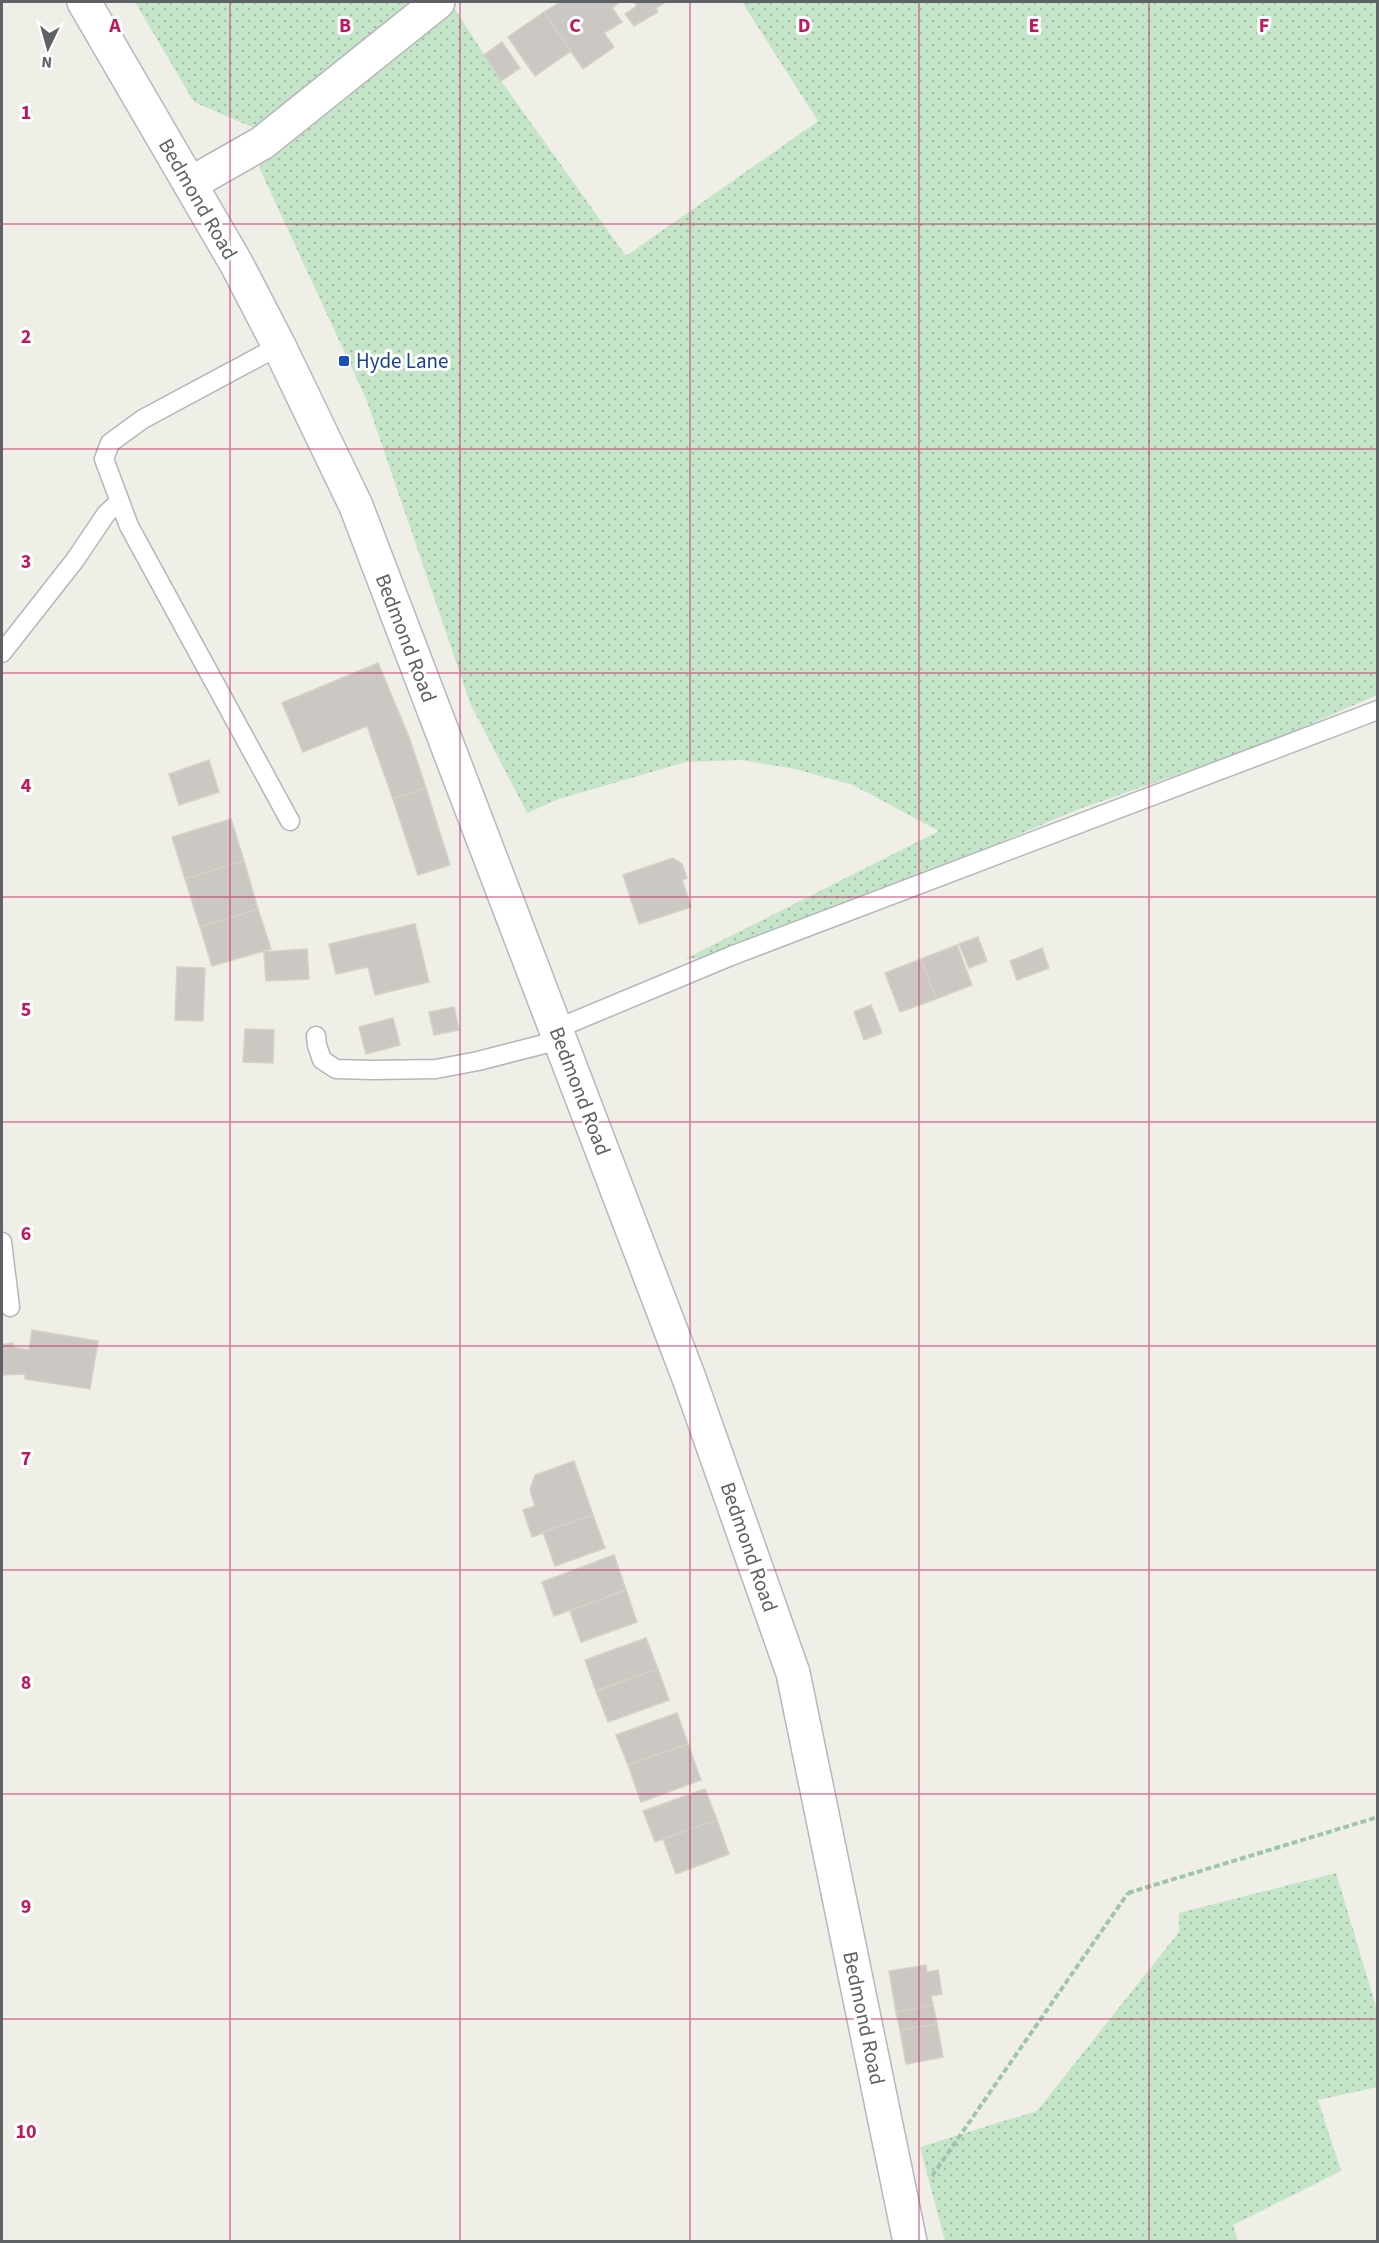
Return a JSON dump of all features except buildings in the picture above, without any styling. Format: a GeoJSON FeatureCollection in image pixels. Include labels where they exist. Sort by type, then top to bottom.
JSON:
{"type":"FeatureCollection","features":[{"type":"Feature","properties":{"kind":"street","name":"Bedmond Road"},"geometry":{"type":"LineString","coordinates":[[84,2],[236,263],[279,346],[356,506],[689,1378],[793,1673],[907,2228]]}},
{"type":"Feature","properties":{"kind":"street"},"geometry":{"type":"LineString","coordinates":[[190,184],[262,143],[438,2]]}},
{"type":"Feature","properties":{"kind":"lane"},"geometry":{"type":"LineString","coordinates":[[279,346],[143,419],[110,442],[104,459],[129,526],[290,821]]}},
{"type":"Feature","properties":{"kind":"lane"},"geometry":{"type":"LineString","coordinates":[[2,653],[81,552],[106,514],[119,502]]}},
{"type":"Feature","properties":{"kind":"lane"},"geometry":{"type":"LineString","coordinates":[[316,1036],[316,1045],[322,1060],[336,1068],[436,1070],[478,1061],[558,1034],[730,956],[1377,710]]}},
{"type":"Feature","properties":{"kind":"lane"},"geometry":{"type":"LineString","coordinates":[[2,1242],[10,1307]]}},
{"type":"Feature","properties":{"kind":"path"},"geometry":{"type":"LineString","coordinates":[[907,2228],[1129,1893],[1377,1817]]}},
{"type":"Feature","properties":{"kind":"green space"},"geometry":{"type":"Polygon","coordinates":[[[135,2],[413,2],[333,69],[252,127],[194,102],[135,2]]]}},
{"type":"Feature","properties":{"kind":"green space"},"geometry":{"type":"Polygon","coordinates":[[[742,2],[1377,2],[1377,695],[1260,746],[1079,809],[947,865],[707,957],[685,959],[939,831],[853,785],[795,769],[741,760],[686,762],[559,799],[527,813],[470,703],[367,401],[259,167],[453,6],[501,81],[626,256],[818,121],[742,2]]]}},
{"type":"Feature","properties":{"kind":"green space"},"geometry":{"type":"Polygon","coordinates":[[[1336,1873],[1377,2010],[1377,2087],[1318,2100],[1341,2171],[1233,2225],[1238,2241],[945,2241],[920,2147],[1037,2111],[1179,1932],[1179,1913],[1336,1873]]]}},
{"type":"Feature","properties":{"kind":"place","name":"Hyde Lane"},"geometry":{"type":"Point","coordinates":[344,361]}}]}
